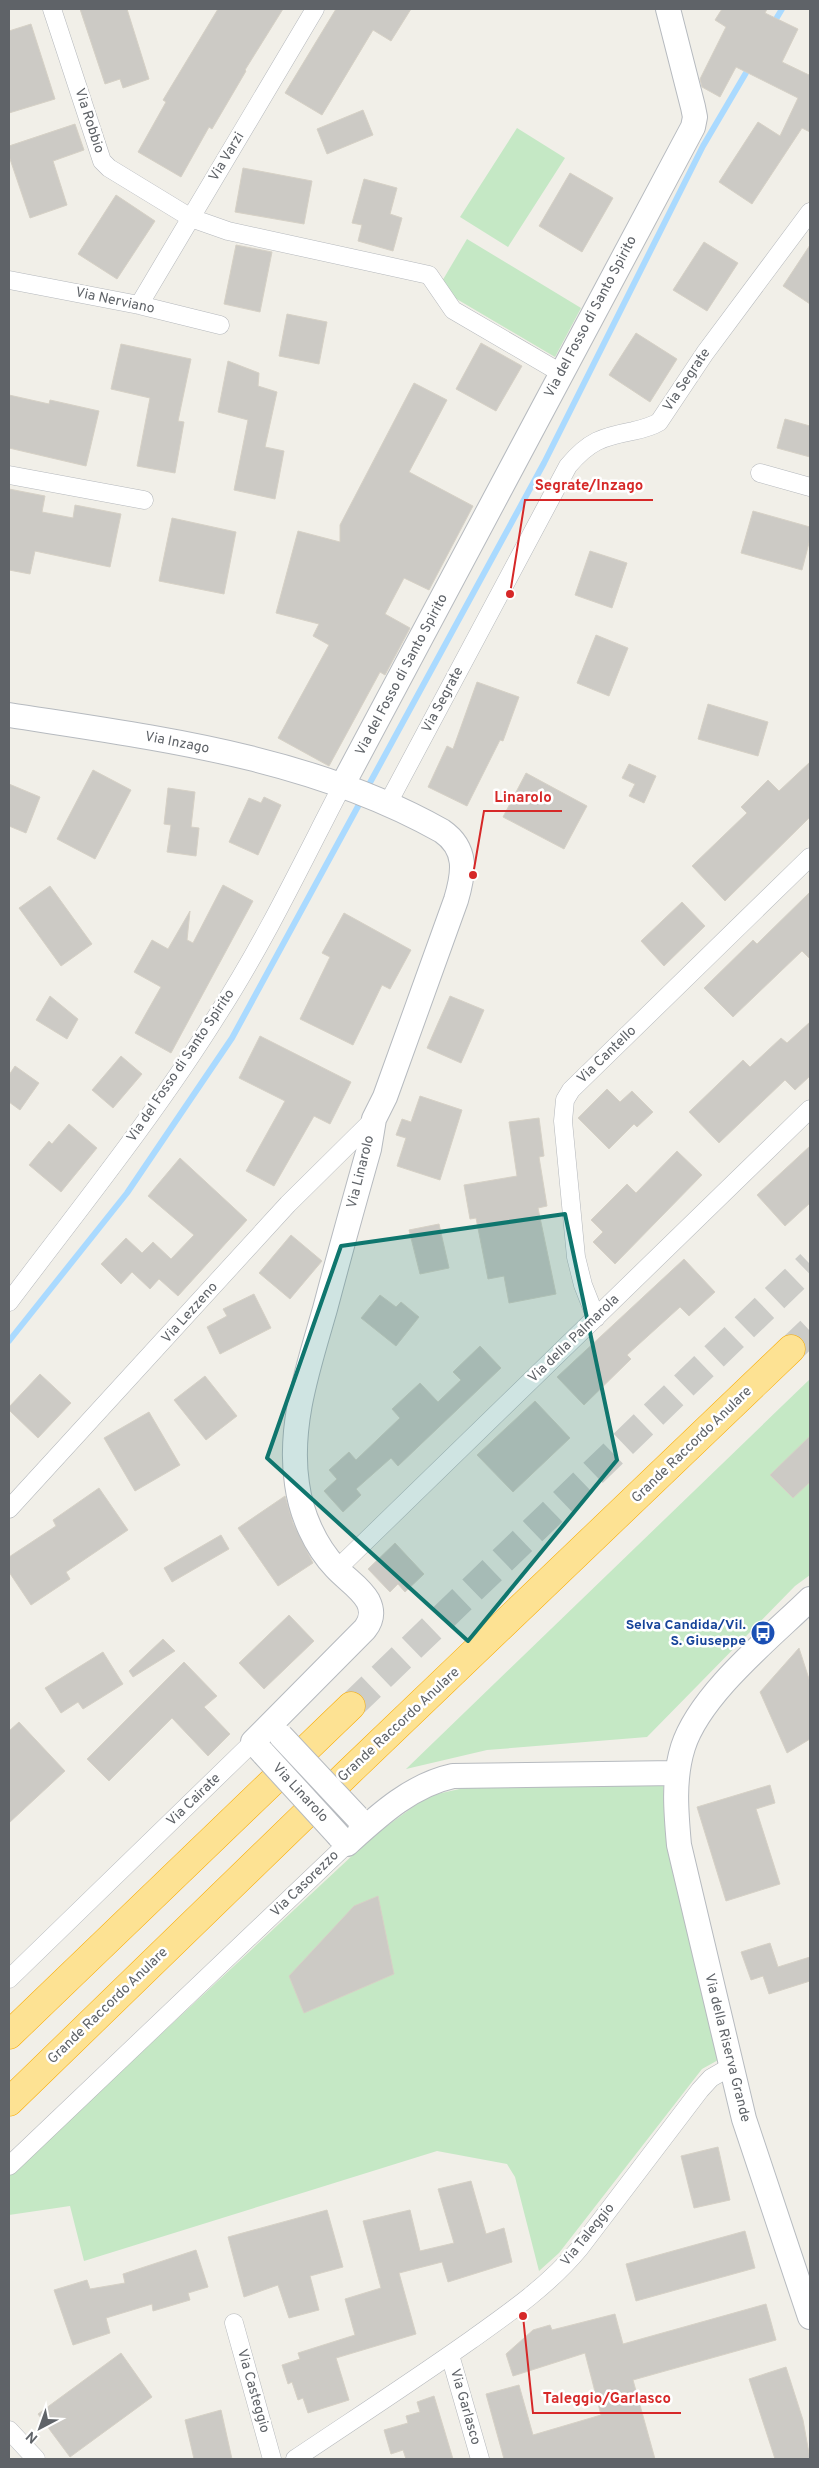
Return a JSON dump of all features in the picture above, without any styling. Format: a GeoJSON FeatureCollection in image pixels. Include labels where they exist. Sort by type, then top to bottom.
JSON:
{"type":"FeatureCollection","features":[{"type":"Feature","properties":{"kind":"highway","name":"Grande Raccordo Anulare"},"geometry":{"type":"LineString","coordinates":[[9,2102],[320,1800],[791,1349]]}},
{"type":"Feature","properties":{"kind":"highway"},"geometry":{"type":"LineString","coordinates":[[9,2035],[351,1706]]}},
{"type":"Feature","properties":{"kind":"street","name":"Via Robbio"},"geometry":{"type":"LineString","coordinates":[[52,9],[102,161],[109,168],[191,218],[228,231],[429,276],[453,310],[561,373]]}},
{"type":"Feature","properties":{"kind":"street","name":"Via Varzi"},"geometry":{"type":"LineString","coordinates":[[139,304],[315,9]]}},
{"type":"Feature","properties":{"kind":"street","name":"Via del Fosso di Santo Spirito"},"geometry":{"type":"LineString","coordinates":[[9,1302],[153,1110],[202,1039],[238,981],[694,124],[693,107],[668,9]]}},
{"type":"Feature","properties":{"kind":"street","name":"Via Segrate"},"geometry":{"type":"LineString","coordinates":[[388,804],[568,466],[585,448],[601,438],[647,428],[659,422],[705,353],[810,212]]}},
{"type":"Feature","properties":{"kind":"street","name":"Via Nerviano"},"geometry":{"type":"LineString","coordinates":[[9,280],[139,304],[220,325]]}},
{"type":"Feature","properties":{"kind":"street"},"geometry":{"type":"LineString","coordinates":[[760,473],[810,487]]}},
{"type":"Feature","properties":{"kind":"street"},"geometry":{"type":"LineString","coordinates":[[9,474],[144,500]]}},
{"type":"Feature","properties":{"kind":"street","name":"Via Inzago"},"geometry":{"type":"LineString","coordinates":[[9,715],[204,748],[343,784]]}},
{"type":"Feature","properties":{"kind":"street","name":"Via Linarolo"},"geometry":{"type":"LineString","coordinates":[[343,784],[422,820],[449,836],[460,851],[463,874],[456,900],[385,1097],[374,1119],[369,1149],[309,1368],[295,1439],[295,1469],[301,1502],[315,1539],[337,1570],[364,1596],[371,1615]]}},
{"type":"Feature","properties":{"kind":"street","name":"Via Cantello"},"geometry":{"type":"LineString","coordinates":[[596,1318],[583,1285],[576,1257],[564,1132],[565,1100],[571,1090],[810,857]]}},
{"type":"Feature","properties":{"kind":"street","name":"Via della Palmarola"},"geometry":{"type":"LineString","coordinates":[[337,1570],[810,1109]]}},
{"type":"Feature","properties":{"kind":"street","name":"Via Lezzeno"},"geometry":{"type":"LineString","coordinates":[[9,1508],[288,1204],[374,1119]]}},
{"type":"Feature","properties":{"kind":"street","name":"Via della Riserva Grande"},"geometry":{"type":"LineString","coordinates":[[810,1598],[736,1668],[695,1723],[683,1746],[677,1772],[675,1807],[679,1845],[730,2067],[747,2131],[810,2317]]}},
{"type":"Feature","properties":{"kind":"street","name":"Via Cairate"},"geometry":{"type":"LineString","coordinates":[[9,1979],[259,1748],[365,1629],[371,1615]]}},
{"type":"Feature","properties":{"kind":"street","name":"Via Linarolo"},"geometry":{"type":"LineString","coordinates":[[276,1730],[362,1822]]}},
{"type":"Feature","properties":{"kind":"street","name":"Via Linarolo"},"geometry":{"type":"LineString","coordinates":[[259,1748],[343,1840]]}},
{"type":"Feature","properties":{"kind":"street","name":"Via Casorezzo"},"geometry":{"type":"LineString","coordinates":[[9,2166],[362,1822],[419,1787],[453,1776],[677,1772]]}},
{"type":"Feature","properties":{"kind":"street","name":"Via Taleggio"},"geometry":{"type":"LineString","coordinates":[[295,2459],[508,2314],[564,2266],[700,2090],[711,2078],[730,2067]]}},
{"type":"Feature","properties":{"kind":"street","name":"Via Casteggio"},"geometry":{"type":"LineString","coordinates":[[234,2323],[272,2459]]}},
{"type":"Feature","properties":{"kind":"street","name":"Via Garlasco"},"geometry":{"type":"LineString","coordinates":[[450,2355],[480,2459]]}},
{"type":"Feature","properties":{"kind":"street"},"geometry":{"type":"LineString","coordinates":[[9,2430],[36,2459]]}},
{"type":"Feature","properties":{"kind":"highlighted area"},"geometry":{"type":"Polygon","coordinates":[[[565,1214],[617,1460],[468,1641],[267,1458],[341,1246],[565,1214]]]}},
{"type":"Feature","properties":{"kind":"green space"},"geometry":{"type":"Polygon","coordinates":[[[517,128],[565,158],[508,247],[460,217],[517,128]]]}},
{"type":"Feature","properties":{"kind":"green space"},"geometry":{"type":"Polygon","coordinates":[[[467,239],[581,308],[555,357],[438,288],[467,239]]]}},
{"type":"Feature","properties":{"kind":"green space"},"geometry":{"type":"Polygon","coordinates":[[[810,1379],[810,1575],[795,1586],[647,1737],[487,1750],[406,1769],[810,1379]]]}},
{"type":"Feature","properties":{"kind":"green space"},"geometry":{"type":"Polygon","coordinates":[[[663,1779],[667,1842],[720,2059],[702,2069],[559,2253],[539,2271],[515,2177],[507,2164],[437,2151],[84,2261],[70,2206],[9,2215],[9,2176],[355,1853],[380,1831],[428,1796],[482,1784],[663,1779]]]}},
{"type":"Feature","properties":{"kind":"building"},"geometry":{"type":"Polygon","coordinates":[[[80,9],[127,9],[149,79],[123,88],[120,79],[105,84],[80,9]]]}},
{"type":"Feature","properties":{"kind":"building"},"geometry":{"type":"Polygon","coordinates":[[[218,9],[283,9],[245,70],[212,129],[209,127],[181,177],[138,152],[166,102],[163,100],[218,9]]]}},
{"type":"Feature","properties":{"kind":"building"},"geometry":{"type":"Polygon","coordinates":[[[336,9],[411,9],[391,41],[373,30],[322,115],[285,93],[336,9]]]}},
{"type":"Feature","properties":{"kind":"building"},"geometry":{"type":"Polygon","coordinates":[[[722,9],[767,9],[765,13],[798,29],[782,62],[809,75],[810,73],[810,132],[802,128],[752,204],[719,182],[758,122],[780,136],[798,98],[736,67],[720,97],[702,87],[700,79],[726,27],[715,20],[722,9]]]}},
{"type":"Feature","properties":{"kind":"building"},"geometry":{"type":"Polygon","coordinates":[[[31,24],[55,99],[9,113],[9,31],[31,24]]]}},
{"type":"Feature","properties":{"kind":"building"},"geometry":{"type":"Polygon","coordinates":[[[363,110],[373,135],[327,154],[317,129],[363,110]]]}},
{"type":"Feature","properties":{"kind":"building"},"geometry":{"type":"Polygon","coordinates":[[[75,124],[84,150],[53,161],[67,205],[30,218],[9,156],[9,146],[75,124]]]}},
{"type":"Feature","properties":{"kind":"building"},"geometry":{"type":"Polygon","coordinates":[[[243,168],[312,181],[304,224],[235,212],[243,168]]]}},
{"type":"Feature","properties":{"kind":"building"},"geometry":{"type":"Polygon","coordinates":[[[570,173],[613,198],[582,252],[539,226],[570,173]]]}},
{"type":"Feature","properties":{"kind":"building"},"geometry":{"type":"Polygon","coordinates":[[[364,179],[397,188],[390,214],[402,218],[393,251],[358,241],[362,225],[352,223],[364,179]]]}},
{"type":"Feature","properties":{"kind":"building"},"geometry":{"type":"Polygon","coordinates":[[[116,195],[155,221],[117,279],[78,254],[116,195]]]}},
{"type":"Feature","properties":{"kind":"building"},"geometry":{"type":"Polygon","coordinates":[[[704,242],[738,263],[707,311],[673,290],[704,242]]]}},
{"type":"Feature","properties":{"kind":"building"},"geometry":{"type":"Polygon","coordinates":[[[236,245],[272,252],[260,312],[224,304],[236,245]]]}},
{"type":"Feature","properties":{"kind":"building"},"geometry":{"type":"Polygon","coordinates":[[[810,245],[810,304],[783,286],[810,245]]]}},
{"type":"Feature","properties":{"kind":"building"},"geometry":{"type":"Polygon","coordinates":[[[287,314],[327,322],[319,364],[279,356],[287,314]]]}},
{"type":"Feature","properties":{"kind":"building"},"geometry":{"type":"Polygon","coordinates":[[[636,333],[677,359],[650,402],[609,375],[636,333]]]}},
{"type":"Feature","properties":{"kind":"building"},"geometry":{"type":"Polygon","coordinates":[[[481,343],[522,366],[496,411],[456,389],[481,343]]]}},
{"type":"Feature","properties":{"kind":"building"},"geometry":{"type":"Polygon","coordinates":[[[121,344],[191,359],[178,421],[184,422],[175,473],[137,466],[150,398],[111,389],[121,344]]]}},
{"type":"Feature","properties":{"kind":"building"},"geometry":{"type":"Polygon","coordinates":[[[228,361],[259,373],[258,386],[277,392],[265,447],[284,451],[275,499],[234,490],[248,420],[218,412],[228,361]]]}},
{"type":"Feature","properties":{"kind":"building"},"geometry":{"type":"Polygon","coordinates":[[[414,383],[447,400],[409,472],[473,506],[429,590],[404,578],[385,614],[410,628],[385,675],[380,672],[329,766],[278,738],[329,645],[313,636],[319,624],[276,613],[298,531],[340,542],[340,525],[414,383]]]}},
{"type":"Feature","properties":{"kind":"building"},"geometry":{"type":"Polygon","coordinates":[[[9,395],[49,404],[50,400],[99,411],[86,466],[9,448],[9,395]]]}},
{"type":"Feature","properties":{"kind":"building"},"geometry":{"type":"Polygon","coordinates":[[[785,419],[810,426],[810,457],[777,448],[785,419]]]}},
{"type":"Feature","properties":{"kind":"building"},"geometry":{"type":"Polygon","coordinates":[[[9,489],[45,496],[42,512],[73,518],[75,505],[121,514],[110,567],[35,551],[30,574],[9,570],[9,489]]]}},
{"type":"Feature","properties":{"kind":"building"},"geometry":{"type":"Polygon","coordinates":[[[753,511],[810,527],[810,539],[802,570],[741,553],[753,511]]]}},
{"type":"Feature","properties":{"kind":"building"},"geometry":{"type":"Polygon","coordinates":[[[172,518],[236,532],[224,594],[159,581],[172,518]]]}},
{"type":"Feature","properties":{"kind":"building"},"geometry":{"type":"Polygon","coordinates":[[[590,551],[627,563],[612,608],[575,595],[590,551]]]}},
{"type":"Feature","properties":{"kind":"building"},"geometry":{"type":"Polygon","coordinates":[[[596,635],[628,648],[609,696],[577,683],[596,635]]]}},
{"type":"Feature","properties":{"kind":"building"},"geometry":{"type":"Polygon","coordinates":[[[477,682],[519,697],[503,741],[500,740],[467,806],[428,787],[447,746],[453,749],[477,682]]]}},
{"type":"Feature","properties":{"kind":"building"},"geometry":{"type":"Polygon","coordinates":[[[708,704],[768,722],[758,756],[698,739],[708,704]]]}},
{"type":"Feature","properties":{"kind":"building"},"geometry":{"type":"Polygon","coordinates":[[[810,762],[810,817],[725,901],[692,866],[747,813],[741,807],[768,780],[779,791],[810,762]]]}},
{"type":"Feature","properties":{"kind":"building"},"geometry":{"type":"Polygon","coordinates":[[[629,764],[656,776],[644,803],[629,796],[635,784],[622,778],[629,764]]]}},
{"type":"Feature","properties":{"kind":"building"},"geometry":{"type":"Polygon","coordinates":[[[93,770],[131,790],[95,859],[57,839],[93,770]]]}},
{"type":"Feature","properties":{"kind":"building"},"geometry":{"type":"Polygon","coordinates":[[[526,773],[587,806],[564,849],[503,817],[526,773]]]}},
{"type":"Feature","properties":{"kind":"building"},"geometry":{"type":"Polygon","coordinates":[[[9,784],[40,797],[26,833],[9,826],[9,784]]]}},
{"type":"Feature","properties":{"kind":"building"},"geometry":{"type":"Polygon","coordinates":[[[168,788],[195,792],[191,827],[199,828],[196,856],[167,852],[171,825],[164,824],[168,788]]]}},
{"type":"Feature","properties":{"kind":"building"},"geometry":{"type":"Polygon","coordinates":[[[264,797],[281,805],[258,855],[229,842],[249,798],[261,803],[264,797]]]}},
{"type":"Feature","properties":{"kind":"building"},"geometry":{"type":"Polygon","coordinates":[[[223,885],[253,901],[171,1053],[135,1033],[161,987],[134,972],[152,940],[168,949],[190,911],[187,940],[193,943],[223,885]]]}},
{"type":"Feature","properties":{"kind":"building"},"geometry":{"type":"Polygon","coordinates":[[[50,886],[92,944],[61,966],[19,908],[50,886]]]}},
{"type":"Feature","properties":{"kind":"building"},"geometry":{"type":"Polygon","coordinates":[[[810,892],[810,959],[802,951],[733,1017],[704,988],[753,940],[757,944],[810,892]]]}},
{"type":"Feature","properties":{"kind":"building"},"geometry":{"type":"Polygon","coordinates":[[[682,902],[705,926],[664,966],[641,941],[682,902]]]}},
{"type":"Feature","properties":{"kind":"building"},"geometry":{"type":"Polygon","coordinates":[[[344,913],[411,950],[390,989],[382,985],[353,1045],[300,1019],[330,957],[322,953],[344,913]]]}},
{"type":"Feature","properties":{"kind":"building"},"geometry":{"type":"Polygon","coordinates":[[[50,996],[78,1019],[67,1039],[36,1020],[50,996]]]}},
{"type":"Feature","properties":{"kind":"building"},"geometry":{"type":"Polygon","coordinates":[[[450,996],[484,1010],[461,1063],[427,1048],[450,996]]]}},
{"type":"Feature","properties":{"kind":"building"},"geometry":{"type":"Polygon","coordinates":[[[810,1022],[810,1076],[795,1090],[785,1080],[719,1143],[689,1112],[743,1060],[750,1067],[781,1038],[787,1043],[810,1022]]]}},
{"type":"Feature","properties":{"kind":"building"},"geometry":{"type":"Polygon","coordinates":[[[260,1036],[351,1082],[330,1124],[314,1116],[274,1186],[246,1171],[285,1101],[239,1078],[260,1036]]]}},
{"type":"Feature","properties":{"kind":"building"},"geometry":{"type":"Polygon","coordinates":[[[121,1056],[142,1074],[113,1108],[92,1090],[121,1056]]]}},
{"type":"Feature","properties":{"kind":"building"},"geometry":{"type":"Polygon","coordinates":[[[15,1066],[39,1083],[20,1110],[9,1102],[9,1075],[15,1066]]]}},
{"type":"Feature","properties":{"kind":"building"},"geometry":{"type":"Polygon","coordinates":[[[607,1089],[620,1102],[632,1091],[653,1112],[637,1127],[634,1124],[609,1149],[578,1118],[607,1089]]]}},
{"type":"Feature","properties":{"kind":"building"},"geometry":{"type":"Polygon","coordinates":[[[420,1096],[462,1110],[440,1180],[397,1166],[406,1138],[396,1135],[402,1119],[411,1122],[420,1096]]]}},
{"type":"Feature","properties":{"kind":"building"},"geometry":{"type":"Polygon","coordinates":[[[539,1118],[544,1156],[539,1157],[547,1206],[538,1208],[556,1294],[509,1303],[504,1276],[488,1279],[476,1218],[470,1219],[464,1185],[517,1176],[509,1122],[539,1118]]]}},
{"type":"Feature","properties":{"kind":"building"},"geometry":{"type":"Polygon","coordinates":[[[69,1124],[97,1148],[61,1192],[29,1165],[49,1141],[52,1144],[69,1124]]]}},
{"type":"Feature","properties":{"kind":"building"},"geometry":{"type":"Polygon","coordinates":[[[810,1146],[810,1203],[785,1226],[757,1195],[810,1146]]]}},
{"type":"Feature","properties":{"kind":"building"},"geometry":{"type":"Polygon","coordinates":[[[677,1151],[702,1175],[615,1264],[593,1242],[603,1232],[591,1220],[627,1184],[636,1193],[677,1151]]]}},
{"type":"Feature","properties":{"kind":"building"},"geometry":{"type":"Polygon","coordinates":[[[180,1158],[247,1220],[178,1296],[159,1279],[150,1289],[132,1272],[121,1284],[101,1264],[126,1238],[142,1253],[153,1242],[171,1259],[194,1235],[148,1196],[180,1158]]]}},
{"type":"Feature","properties":{"kind":"building"},"geometry":{"type":"Polygon","coordinates":[[[439,1224],[449,1268],[420,1274],[409,1230],[439,1224]]]}},
{"type":"Feature","properties":{"kind":"building"},"geometry":{"type":"Polygon","coordinates":[[[291,1235],[322,1261],[290,1299],[259,1273],[291,1235]]]}},
{"type":"Feature","properties":{"kind":"building"},"geometry":{"type":"Polygon","coordinates":[[[684,1259],[715,1292],[689,1316],[680,1307],[627,1355],[631,1359],[584,1405],[557,1377],[684,1259]]]}},
{"type":"Feature","properties":{"kind":"building"},"geometry":{"type":"Polygon","coordinates":[[[254,1294],[271,1328],[220,1354],[207,1327],[227,1316],[223,1309],[254,1294]]]}},
{"type":"Feature","properties":{"kind":"building"},"geometry":{"type":"Polygon","coordinates":[[[380,1295],[396,1307],[401,1302],[419,1317],[396,1346],[361,1318],[380,1295]]]}},
{"type":"Feature","properties":{"kind":"building"},"geometry":{"type":"Polygon","coordinates":[[[480,1346],[501,1368],[398,1466],[391,1458],[356,1489],[361,1495],[343,1512],[324,1491],[337,1479],[329,1470],[349,1452],[356,1460],[400,1418],[392,1409],[420,1383],[438,1402],[461,1380],[453,1372],[480,1346]]]}},
{"type":"Feature","properties":{"kind":"building"},"geometry":{"type":"Polygon","coordinates":[[[40,1374],[71,1403],[38,1438],[9,1410],[9,1407],[40,1374]]]}},
{"type":"Feature","properties":{"kind":"building"},"geometry":{"type":"Polygon","coordinates":[[[205,1376],[237,1416],[206,1440],[174,1400],[205,1376]]]}},
{"type":"Feature","properties":{"kind":"building"},"geometry":{"type":"Polygon","coordinates":[[[535,1401],[570,1438],[513,1492],[477,1455],[535,1401]]]}},
{"type":"Feature","properties":{"kind":"building"},"geometry":{"type":"Polygon","coordinates":[[[149,1412],[180,1465],[135,1491],[104,1438],[149,1412]]]}},
{"type":"Feature","properties":{"kind":"building"},"geometry":{"type":"Polygon","coordinates":[[[810,1436],[810,1482],[793,1498],[770,1475],[810,1436]]]}},
{"type":"Feature","properties":{"kind":"building"},"geometry":{"type":"Polygon","coordinates":[[[99,1488],[128,1530],[66,1572],[70,1579],[31,1605],[9,1572],[9,1557],[56,1526],[53,1520],[99,1488]]]}},
{"type":"Feature","properties":{"kind":"building"},"geometry":{"type":"Polygon","coordinates":[[[285,1496],[293,1523],[313,1563],[278,1586],[238,1528],[285,1496]]]}},
{"type":"Feature","properties":{"kind":"building"},"geometry":{"type":"Polygon","coordinates":[[[221,1535],[229,1549],[172,1582],[164,1568],[221,1535]]]}},
{"type":"Feature","properties":{"kind":"building"},"geometry":{"type":"Polygon","coordinates":[[[395,1543],[424,1574],[405,1592],[398,1584],[390,1592],[368,1569],[395,1543]]]}},
{"type":"Feature","properties":{"kind":"building"},"geometry":{"type":"Polygon","coordinates":[[[289,1615],[314,1641],[264,1689],[239,1663],[289,1615]]]}},
{"type":"Feature","properties":{"kind":"building"},"geometry":{"type":"Polygon","coordinates":[[[163,1639],[175,1651],[133,1677],[129,1671],[163,1639]]]}},
{"type":"Feature","properties":{"kind":"building"},"geometry":{"type":"Polygon","coordinates":[[[799,1648],[810,1682],[810,1739],[787,1753],[760,1692],[799,1648]]]}},
{"type":"Feature","properties":{"kind":"building"},"geometry":{"type":"Polygon","coordinates":[[[103,1652],[123,1684],[83,1709],[78,1702],[61,1713],[45,1688],[103,1652]]]}},
{"type":"Feature","properties":{"kind":"building"},"geometry":{"type":"Polygon","coordinates":[[[184,1662],[217,1696],[204,1707],[230,1734],[208,1756],[172,1718],[109,1781],[87,1759],[184,1662]]]}},
{"type":"Feature","properties":{"kind":"building"},"geometry":{"type":"Polygon","coordinates":[[[19,1722],[65,1771],[9,1823],[9,1731],[19,1722]]]}},
{"type":"Feature","properties":{"kind":"building"},"geometry":{"type":"Polygon","coordinates":[[[770,1785],[775,1803],[756,1809],[780,1884],[726,1901],[697,1807],[770,1785]]]}},
{"type":"Feature","properties":{"kind":"building"},"geometry":{"type":"Polygon","coordinates":[[[378,1896],[394,1974],[304,2013],[289,1976],[354,1906],[378,1896]]]}},
{"type":"Feature","properties":{"kind":"building"},"geometry":{"type":"Polygon","coordinates":[[[770,1943],[778,1967],[810,1957],[810,1981],[769,1994],[763,1976],[751,1980],[741,1952],[770,1943]]]}},
{"type":"Feature","properties":{"kind":"building"},"geometry":{"type":"Polygon","coordinates":[[[718,2147],[730,2200],[694,2208],[681,2156],[718,2147]]]}},
{"type":"Feature","properties":{"kind":"building"},"geometry":{"type":"Polygon","coordinates":[[[471,2181],[486,2234],[504,2228],[512,2262],[448,2282],[442,2262],[399,2273],[416,2334],[336,2358],[349,2400],[308,2413],[303,2398],[298,2400],[292,2382],[288,2384],[282,2365],[300,2359],[298,2353],[355,2335],[345,2299],[381,2288],[363,2221],[410,2210],[420,2251],[454,2243],[438,2189],[471,2181]]]}},
{"type":"Feature","properties":{"kind":"building"},"geometry":{"type":"Polygon","coordinates":[[[327,2210],[343,2267],[310,2276],[319,2310],[289,2318],[278,2285],[244,2297],[228,2237],[327,2210]]]}},
{"type":"Feature","properties":{"kind":"building"},"geometry":{"type":"Polygon","coordinates":[[[745,2231],[755,2268],[636,2301],[626,2264],[745,2231]]]}},
{"type":"Feature","properties":{"kind":"building"},"geometry":{"type":"Polygon","coordinates":[[[196,2250],[208,2287],[188,2293],[190,2300],[153,2311],[152,2304],[106,2318],[110,2333],[73,2345],[54,2290],[87,2280],[90,2289],[125,2283],[123,2274],[196,2250]]]}},
{"type":"Feature","properties":{"kind":"building"},"geometry":{"type":"Polygon","coordinates":[[[766,2304],[776,2340],[633,2380],[655,2459],[504,2459],[486,2394],[519,2385],[533,2435],[601,2415],[585,2353],[513,2376],[506,2354],[533,2330],[550,2325],[552,2330],[615,2314],[623,2344],[766,2304]]]}},
{"type":"Feature","properties":{"kind":"building"},"geometry":{"type":"Polygon","coordinates":[[[121,2353],[152,2397],[70,2457],[38,2414],[121,2353]]]}},
{"type":"Feature","properties":{"kind":"building"},"geometry":{"type":"Polygon","coordinates":[[[786,2367],[803,2420],[810,2459],[775,2459],[749,2379],[786,2367]]]}},
{"type":"Feature","properties":{"kind":"building"},"geometry":{"type":"Polygon","coordinates":[[[434,2396],[453,2459],[406,2459],[403,2450],[391,2454],[384,2430],[408,2423],[406,2416],[420,2412],[417,2402],[434,2396]]]}},
{"type":"Feature","properties":{"kind":"building"},"geometry":{"type":"Polygon","coordinates":[[[221,2410],[232,2459],[194,2459],[185,2420],[221,2410]]]}},
{"type":"Feature","properties":{"kind":"waterway"},"geometry":{"type":"LineString","coordinates":[[773,24],[782,9]]}},
{"type":"Feature","properties":{"kind":"waterway"},"geometry":{"type":"LineString","coordinates":[[366,790],[544,463],[703,146],[750,66]]}},
{"type":"Feature","properties":{"kind":"waterway"},"geometry":{"type":"LineString","coordinates":[[9,1341],[127,1193],[232,1038],[362,799]]}},
{"type":"Feature","properties":{"kind":"tunnel"},"geometry":{"type":"LineString","coordinates":[[351,1706],[810,1264]]}},
{"type":"Feature","properties":{"kind":"tunnel"},"geometry":{"type":"LineString","coordinates":[[791,1349],[810,1331]]}},
{"type":"Feature","properties":{"kind":"place","name":"Segrate/Inzago"},"geometry":{"type":"Point","coordinates":[510,594]}},
{"type":"Feature","properties":{"kind":"place","name":"Linarolo"},"geometry":{"type":"Point","coordinates":[473,875]}},
{"type":"Feature","properties":{"kind":"place","name":"Selva Candida/Vil. S. Giuseppe"},"geometry":{"type":"Point","coordinates":[763,1633]}},
{"type":"Feature","properties":{"kind":"place","name":"Taleggio/Garlasco"},"geometry":{"type":"Point","coordinates":[523,2316]}}]}
